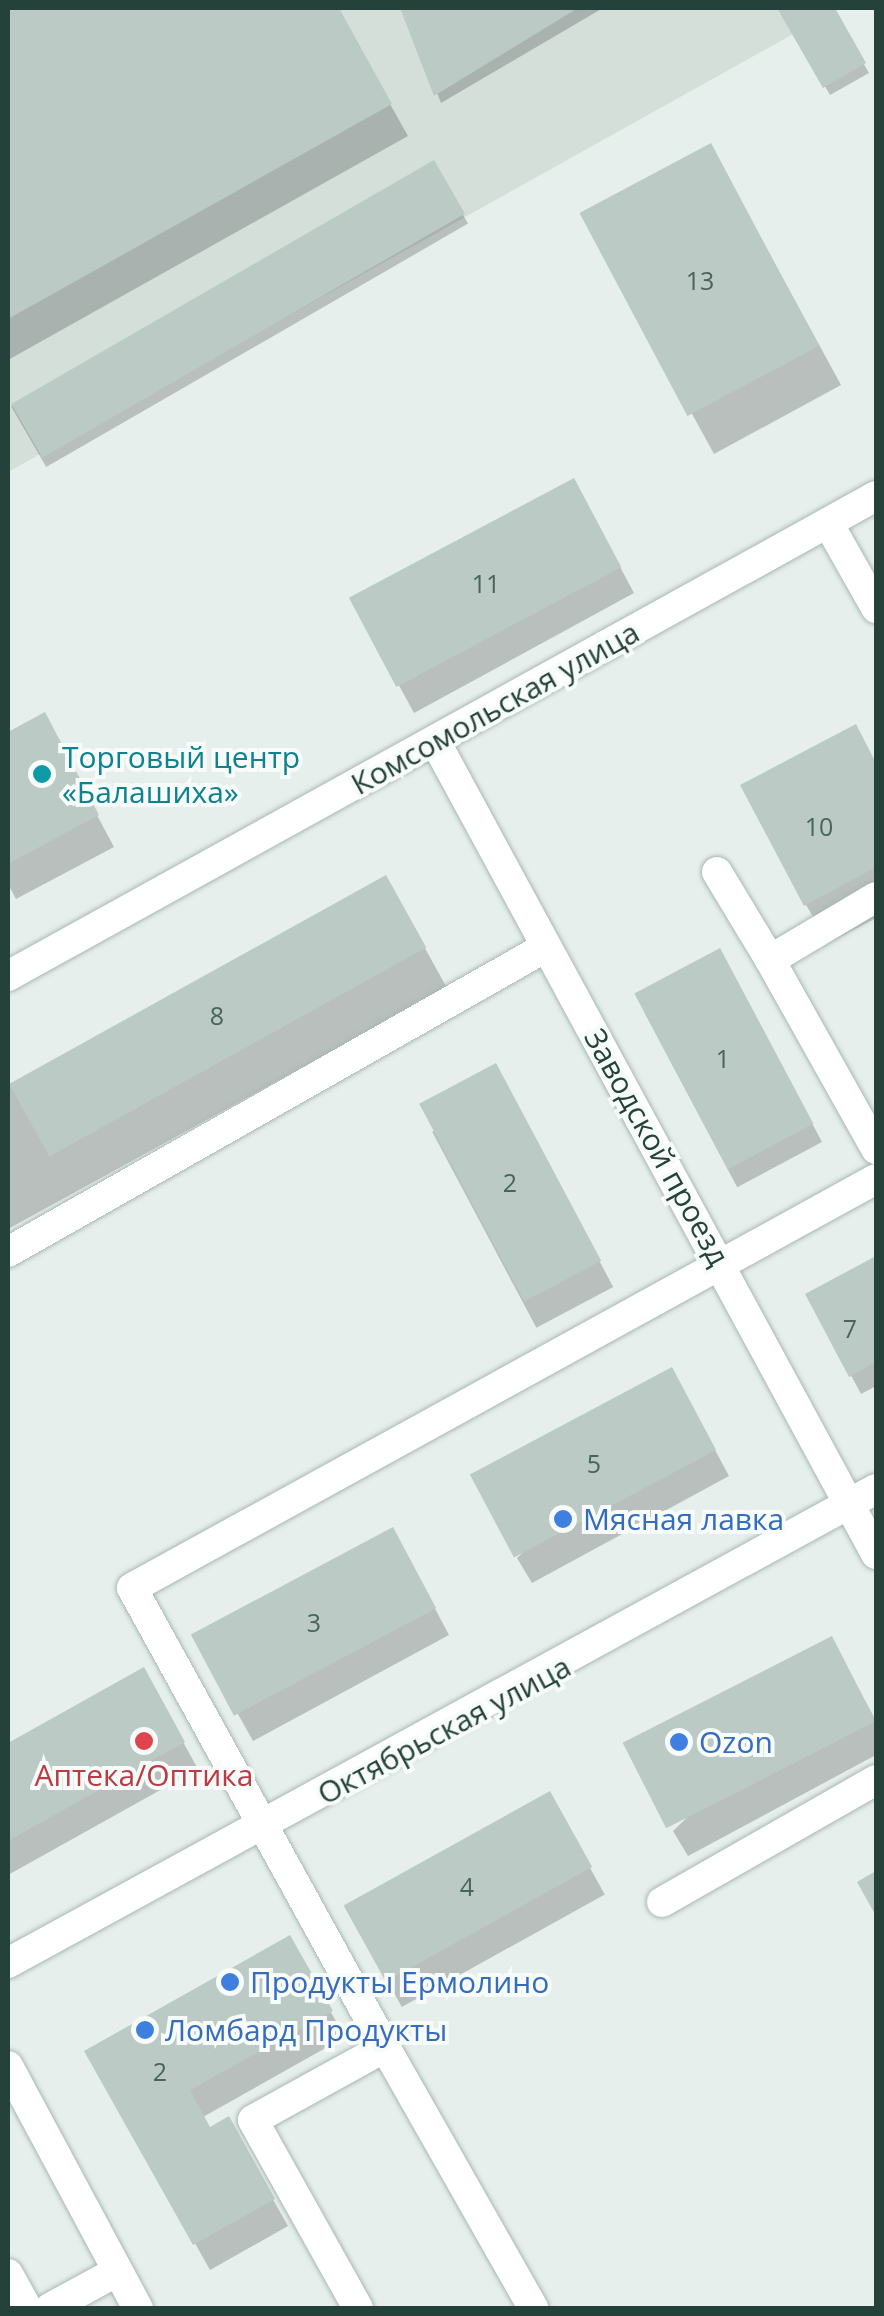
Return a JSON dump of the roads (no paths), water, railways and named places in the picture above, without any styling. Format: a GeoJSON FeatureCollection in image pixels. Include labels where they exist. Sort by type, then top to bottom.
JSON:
{"type":"FeatureCollection","features":[{"type":"Feature","properties":{"kind":"street","name":"Комсомольская улица"},"geometry":{"type":"LineString","coordinates":[[8,976],[876,496]]}},
{"type":"Feature","properties":{"kind":"street"},"geometry":{"type":"LineString","coordinates":[[828,523],[876,608]]}},
{"type":"Feature","properties":{"kind":"street","name":"Заводской проезд"},"geometry":{"type":"LineString","coordinates":[[435,741],[722,1264],[863,1497],[876,1554]]}},
{"type":"Feature","properties":{"kind":"street"},"geometry":{"type":"LineString","coordinates":[[716,872],[876,1149]]}},
{"type":"Feature","properties":{"kind":"street"},"geometry":{"type":"LineString","coordinates":[[770,960],[876,897]]}},
{"type":"Feature","properties":{"kind":"street"},"geometry":{"type":"LineString","coordinates":[[8,1252],[546,947]]}},
{"type":"Feature","properties":{"kind":"street"},"geometry":{"type":"LineString","coordinates":[[533,2308],[259,1829],[132,1588],[876,1180]]}},
{"type":"Feature","properties":{"kind":"street","name":"Октябрьская улица"},"geometry":{"type":"LineString","coordinates":[[8,1963],[863,1497]]}},
{"type":"Feature","properties":{"kind":"street"},"geometry":{"type":"LineString","coordinates":[[662,1902],[876,1780]]}},
{"type":"Feature","properties":{"kind":"street"},"geometry":{"type":"LineString","coordinates":[[358,2308],[253,2120],[385,2046]]}},
{"type":"Feature","properties":{"kind":"street"},"geometry":{"type":"LineString","coordinates":[[8,2066],[138,2308]]}},
{"type":"Feature","properties":{"kind":"street"},"geometry":{"type":"LineString","coordinates":[[50,2308],[118,2271]]}},
{"type":"Feature","properties":{"kind":"street"},"geometry":{"type":"LineString","coordinates":[[8,2274],[27,2308]]}},
{"type":"Feature","properties":{"kind":"place","name":"Торговый центр «Балашиха»"},"geometry":{"type":"Point","coordinates":[42,774]}},
{"type":"Feature","properties":{"kind":"place","name":"Мясная лавка"},"geometry":{"type":"Point","coordinates":[563,1519]}},
{"type":"Feature","properties":{"kind":"place","name":"Аптека/Оптика"},"geometry":{"type":"Point","coordinates":[144,1741]}},
{"type":"Feature","properties":{"kind":"place","name":"Ozon"},"geometry":{"type":"Point","coordinates":[679,1742]}},
{"type":"Feature","properties":{"kind":"place","name":"Продукты Ермолино"},"geometry":{"type":"Point","coordinates":[230,1982]}},
{"type":"Feature","properties":{"kind":"place","name":"Ломбард Продукты"},"geometry":{"type":"Point","coordinates":[145,2030]}}]}
